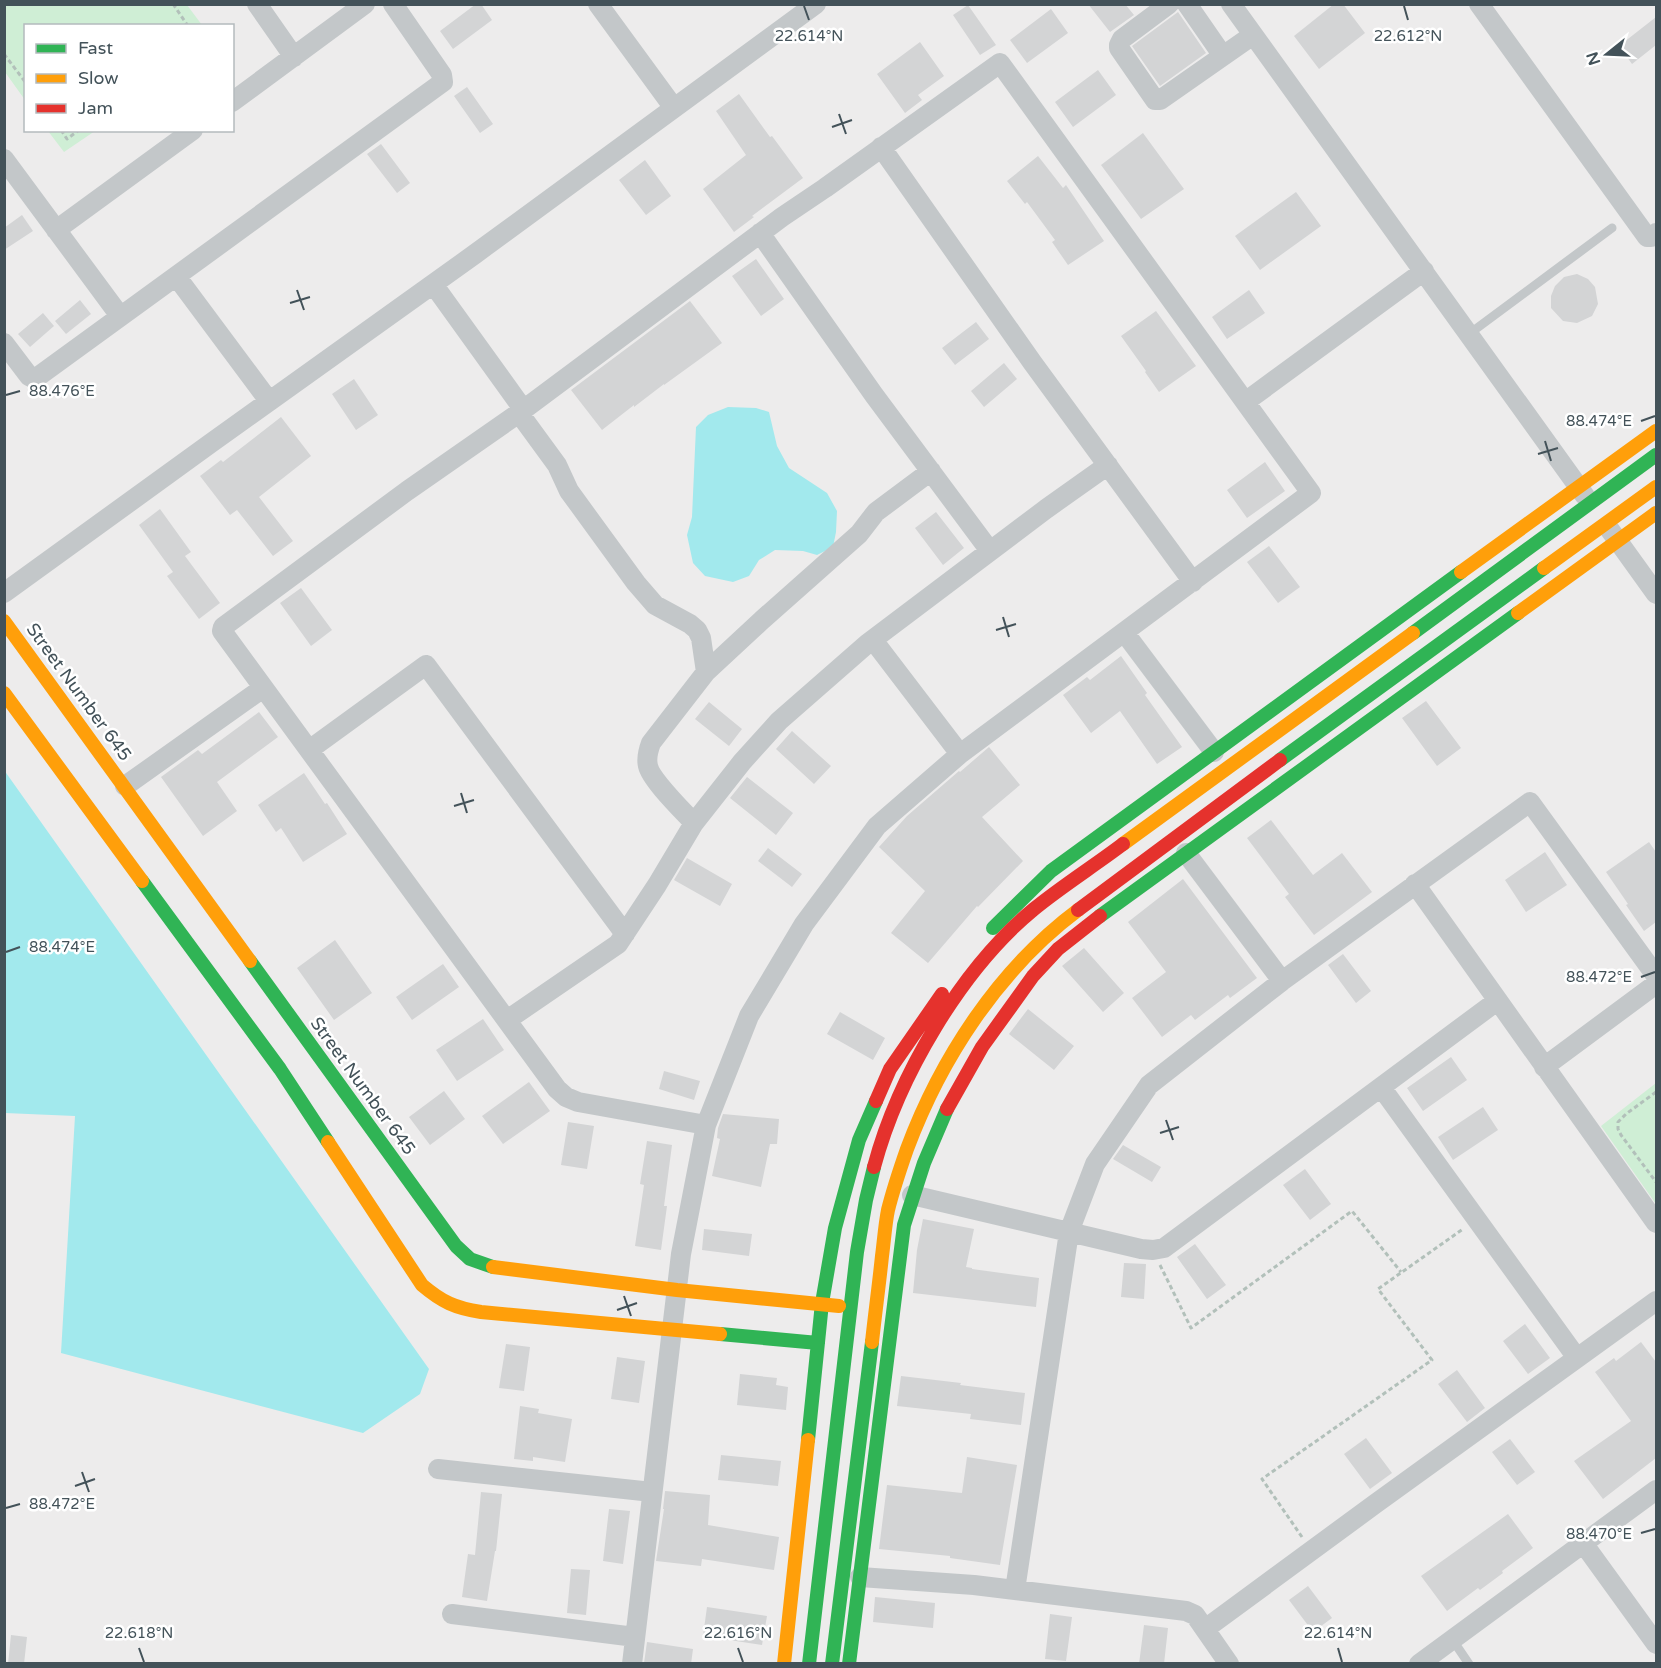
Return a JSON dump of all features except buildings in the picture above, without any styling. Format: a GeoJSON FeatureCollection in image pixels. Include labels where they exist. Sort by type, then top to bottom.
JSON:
{"type":"FeatureCollection","features":[{"type":"Feature","properties":{"kind":"street"},"geometry":{"type":"LineString","coordinates":[[257,4],[294,57]]}},
{"type":"Feature","properties":{"kind":"street"},"geometry":{"type":"LineString","coordinates":[[234,101],[365,4]]}},
{"type":"Feature","properties":{"kind":"street"},"geometry":{"type":"LineString","coordinates":[[4,343],[29,376],[36,378],[443,82],[442,75],[393,4]]}},
{"type":"Feature","properties":{"kind":"street"},"geometry":{"type":"LineString","coordinates":[[597,4],[674,108]]}},
{"type":"Feature","properties":{"kind":"street"},"geometry":{"type":"LineString","coordinates":[[4,593],[816,4]]}},
{"type":"Feature","properties":{"kind":"street"},"geometry":{"type":"LineString","coordinates":[[1169,4],[1122,39],[1119,45],[1155,100],[1160,100],[1253,35]]}},
{"type":"Feature","properties":{"kind":"street"},"geometry":{"type":"LineString","coordinates":[[1187,4],[1223,56]]}},
{"type":"Feature","properties":{"kind":"street"},"geometry":{"type":"LineString","coordinates":[[1231,4],[1656,594]]}},
{"type":"Feature","properties":{"kind":"street"},"geometry":{"type":"LineString","coordinates":[[1479,4],[1647,237],[1656,233]]}},
{"type":"Feature","properties":{"kind":"street"},"geometry":{"type":"LineString","coordinates":[[632,1664],[681,1254],[706,1125],[749,1016],[804,924],[877,826],[960,754],[1311,494],[1002,64],[997,63],[760,233],[521,411],[223,627],[224,635],[557,1089],[566,1097],[578,1102],[706,1125]]}},
{"type":"Feature","properties":{"kind":"street"},"geometry":{"type":"LineString","coordinates":[[56,230],[190,132]]}},
{"type":"Feature","properties":{"kind":"street"},"geometry":{"type":"LineString","coordinates":[[881,147],[1032,362],[1193,582]]}},
{"type":"Feature","properties":{"kind":"street"},"geometry":{"type":"LineString","coordinates":[[4,159],[120,316]]}},
{"type":"Feature","properties":{"kind":"street"},"geometry":{"type":"LineString","coordinates":[[760,233],[874,394],[990,551]]}},
{"type":"Feature","properties":{"kind":"street"},"geometry":{"type":"LineString","coordinates":[[1245,402],[1424,271]]}},
{"type":"Feature","properties":{"kind":"street"},"geometry":{"type":"LineString","coordinates":[[176,276],[269,401]]}},
{"type":"Feature","properties":{"kind":"street"},"geometry":{"type":"LineString","coordinates":[[433,284],[557,465],[569,491],[636,583],[655,604],[697,630],[701,638],[706,672]]}},
{"type":"Feature","properties":{"kind":"street"},"geometry":{"type":"LineString","coordinates":[[784,1664],[822,1303],[835,1228],[859,1140],[890,1069],[977,946],[1050,871],[1656,431]]}},
{"type":"Feature","properties":{"kind":"street"},"geometry":{"type":"LineString","coordinates":[[809,1664],[862,1215],[879,1149],[891,1118],[920,1056],[954,999],[993,949],[1034,909],[1656,455]]}},
{"type":"Feature","properties":{"kind":"street"},"geometry":{"type":"LineString","coordinates":[[507,1020],[618,944],[694,823],[712,798],[779,720],[873,640],[1108,465]]}},
{"type":"Feature","properties":{"kind":"street"},"geometry":{"type":"LineString","coordinates":[[694,823],[648,769],[647,755],[651,743],[706,672],[859,534],[876,512],[931,471]]}},
{"type":"Feature","properties":{"kind":"street"},"geometry":{"type":"LineString","coordinates":[[832,1664],[888,1211],[903,1159],[918,1119],[946,1062],[963,1035],[982,1008],[1022,961],[1063,921],[1246,784],[1656,487]]}},
{"type":"Feature","properties":{"kind":"street"},"geometry":{"type":"LineString","coordinates":[[849,1664],[904,1225],[912,1195],[943,1116],[981,1047],[1004,1013],[1057,950],[1120,901],[1656,513]]}},
{"type":"Feature","properties":{"kind":"street","name":"Street Number 645"},"geometry":{"type":"LineString","coordinates":[[4,621],[456,1246],[471,1258],[492,1267],[818,1343]]}},
{"type":"Feature","properties":{"kind":"street"},"geometry":{"type":"LineString","coordinates":[[1124,632],[1214,752]]}},
{"type":"Feature","properties":{"kind":"street"},"geometry":{"type":"LineString","coordinates":[[873,640],[960,754]]}},
{"type":"Feature","properties":{"kind":"street"},"geometry":{"type":"LineString","coordinates":[[309,750],[426,665],[625,934]]}},
{"type":"Feature","properties":{"kind":"street"},"geometry":{"type":"LineString","coordinates":[[125,786],[263,688]]}},
{"type":"Feature","properties":{"kind":"street","name":"Street Number 645"},"geometry":{"type":"LineString","coordinates":[[4,693],[280,1069],[422,1286],[441,1301],[459,1309],[674,1311],[822,1303],[850,1307]]}},
{"type":"Feature","properties":{"kind":"street"},"geometry":{"type":"LineString","coordinates":[[1015,1590],[1069,1232],[1095,1164],[1149,1085],[1282,981],[1530,802],[1656,976]]}},
{"type":"Feature","properties":{"kind":"street"},"geometry":{"type":"LineString","coordinates":[[1186,853],[1282,981]]}},
{"type":"Feature","properties":{"kind":"street"},"geometry":{"type":"LineString","coordinates":[[1415,884],[1656,1223]]}},
{"type":"Feature","properties":{"kind":"street"},"geometry":{"type":"LineString","coordinates":[[1544,1067],[1656,984]]}},
{"type":"Feature","properties":{"kind":"street"},"geometry":{"type":"LineString","coordinates":[[912,1195],[1141,1249],[1164,1248],[1497,1001]]}},
{"type":"Feature","properties":{"kind":"street"},"geometry":{"type":"LineString","coordinates":[[1381,1087],[1577,1358]]}},
{"type":"Feature","properties":{"kind":"street"},"geometry":{"type":"LineString","coordinates":[[1204,1629],[1656,1301]]}},
{"type":"Feature","properties":{"kind":"street"},"geometry":{"type":"LineString","coordinates":[[438,1468],[652,1492]]}},
{"type":"Feature","properties":{"kind":"street"},"geometry":{"type":"LineString","coordinates":[[1419,1664],[1656,1490]]}},
{"type":"Feature","properties":{"kind":"street"},"geometry":{"type":"LineString","coordinates":[[1583,1544],[1656,1644]]}},
{"type":"Feature","properties":{"kind":"street"},"geometry":{"type":"LineString","coordinates":[[860,1577],[974,1585],[1186,1611],[1195,1615],[1229,1664]]}},
{"type":"Feature","properties":{"kind":"street"},"geometry":{"type":"LineString","coordinates":[[452,1614],[635,1637]]}},
{"type":"Feature","properties":{"kind":"lane"},"geometry":{"type":"LineString","coordinates":[[1469,334],[1612,228]]}},
{"type":"Feature","properties":{"kind":"lane"},"geometry":{"type":"LineString","coordinates":[[1452,1639],[1469,1664]]}},
{"type":"Feature","properties":{"kind":"path"},"geometry":{"type":"LineString","coordinates":[[173,4],[187,24]]}},
{"type":"Feature","properties":{"kind":"path"},"geometry":{"type":"LineString","coordinates":[[4,54],[24,80]]}},
{"type":"Feature","properties":{"kind":"path"},"geometry":{"type":"LineString","coordinates":[[62,132],[67,139],[76,132]]}},
{"type":"Feature","properties":{"kind":"path"},"geometry":{"type":"LineString","coordinates":[[1656,1092],[1626,1114],[1618,1122],[1618,1129],[1656,1182]]}},
{"type":"Feature","properties":{"kind":"path"},"geometry":{"type":"LineString","coordinates":[[1153,1250],[1191,1328],[1352,1211],[1401,1273]]}},
{"type":"Feature","properties":{"kind":"path"},"geometry":{"type":"LineString","coordinates":[[1311,1551],[1262,1479],[1432,1360],[1378,1289],[1476,1220]]}},
{"type":"Feature","properties":{"kind":"green space"},"geometry":{"type":"Polygon","coordinates":[[[4,5],[187,5],[201,24],[24,24],[24,99],[5,72],[4,5]]]}},
{"type":"Feature","properties":{"kind":"green space"},"geometry":{"type":"Polygon","coordinates":[[[49,132],[94,132],[64,152],[49,132]]]}},
{"type":"Feature","properties":{"kind":"green space"},"geometry":{"type":"Polygon","coordinates":[[[1656,1083],[1656,1204],[1601,1126],[1656,1083]]]}},
{"type":"Feature","properties":{"kind":"water"},"geometry":{"type":"Polygon","coordinates":[[[728,407],[756,408],[769,412],[777,446],[789,468],[827,493],[837,511],[833,547],[817,555],[803,551],[775,550],[759,560],[749,576],[733,582],[705,576],[693,563],[687,535],[692,517],[696,427],[708,415],[728,407]]]}},
{"type":"Feature","properties":{"kind":"water"},"geometry":{"type":"Polygon","coordinates":[[[4,770],[429,1369],[420,1394],[363,1433],[61,1353],[75,1116],[5,1113],[4,770]]]}},
{"type":"Feature","properties":{"kind":"traffic: fast"},"geometry":{"type":"LineString","coordinates":[[1413,633],[1656,455]]}},
{"type":"Feature","properties":{"kind":"traffic: fast"},"geometry":{"type":"LineString","coordinates":[[1280,760],[1544,568]]}},
{"type":"Feature","properties":{"kind":"traffic: fast"},"geometry":{"type":"LineString","coordinates":[[993,928],[1051,871],[1461,572]]}},
{"type":"Feature","properties":{"kind":"traffic: fast"},"geometry":{"type":"LineString","coordinates":[[1100,916],[1518,613]]}},
{"type":"Feature","properties":{"kind":"traffic: fast"},"geometry":{"type":"LineString","coordinates":[[142,881],[280,1069],[328,1142]]}},
{"type":"Feature","properties":{"kind":"traffic: fast"},"geometry":{"type":"LineString","coordinates":[[250,961],[456,1246],[470,1259],[493,1267]]}},
{"type":"Feature","properties":{"kind":"traffic: fast"},"geometry":{"type":"LineString","coordinates":[[808,1440],[822,1303],[835,1228],[859,1140],[876,1101]]}},
{"type":"Feature","properties":{"kind":"traffic: fast"},"geometry":{"type":"LineString","coordinates":[[849,1664],[904,1225],[924,1163],[947,1109]]}},
{"type":"Feature","properties":{"kind":"traffic: fast"},"geometry":{"type":"LineString","coordinates":[[809,1664],[857,1252],[874,1167]]}},
{"type":"Feature","properties":{"kind":"traffic: fast"},"geometry":{"type":"LineString","coordinates":[[720,1334],[818,1343]]}},
{"type":"Feature","properties":{"kind":"traffic: fast"},"geometry":{"type":"LineString","coordinates":[[832,1664],[872,1342]]}},
{"type":"Feature","properties":{"kind":"traffic: slow"},"geometry":{"type":"LineString","coordinates":[[1461,572],[1656,431]]}},
{"type":"Feature","properties":{"kind":"traffic: slow"},"geometry":{"type":"LineString","coordinates":[[1544,568],[1656,487]]}},
{"type":"Feature","properties":{"kind":"traffic: slow"},"geometry":{"type":"LineString","coordinates":[[1518,613],[1656,513]]}},
{"type":"Feature","properties":{"kind":"traffic: slow"},"geometry":{"type":"LineString","coordinates":[[4,621],[250,961]]}},
{"type":"Feature","properties":{"kind":"traffic: slow"},"geometry":{"type":"LineString","coordinates":[[1123,844],[1413,633]]}},
{"type":"Feature","properties":{"kind":"traffic: slow"},"geometry":{"type":"LineString","coordinates":[[4,693],[142,881]]}},
{"type":"Feature","properties":{"kind":"traffic: slow"},"geometry":{"type":"LineString","coordinates":[[872,1342],[888,1210],[904,1157],[921,1115],[955,1049],[998,988],[1049,933],[1078,910]]}},
{"type":"Feature","properties":{"kind":"traffic: slow"},"geometry":{"type":"LineString","coordinates":[[328,1142],[422,1285],[449,1303],[481,1312],[720,1334]]}},
{"type":"Feature","properties":{"kind":"traffic: slow"},"geometry":{"type":"LineString","coordinates":[[493,1267],[677,1290],[839,1306]]}},
{"type":"Feature","properties":{"kind":"traffic: slow"},"geometry":{"type":"LineString","coordinates":[[784,1664],[808,1440]]}},
{"type":"Feature","properties":{"kind":"traffic: jam"},"geometry":{"type":"LineString","coordinates":[[1078,910],[1280,760]]}},
{"type":"Feature","properties":{"kind":"traffic: jam"},"geometry":{"type":"LineString","coordinates":[[874,1167],[899,1097],[916,1062],[958,993],[1007,934],[1034,909],[1123,844]]}},
{"type":"Feature","properties":{"kind":"traffic: jam"},"geometry":{"type":"LineString","coordinates":[[947,1109],[982,1047],[1033,976],[1058,949],[1100,916]]}},
{"type":"Feature","properties":{"kind":"traffic: jam"},"geometry":{"type":"LineString","coordinates":[[876,1101],[890,1069],[942,994]]}}]}
